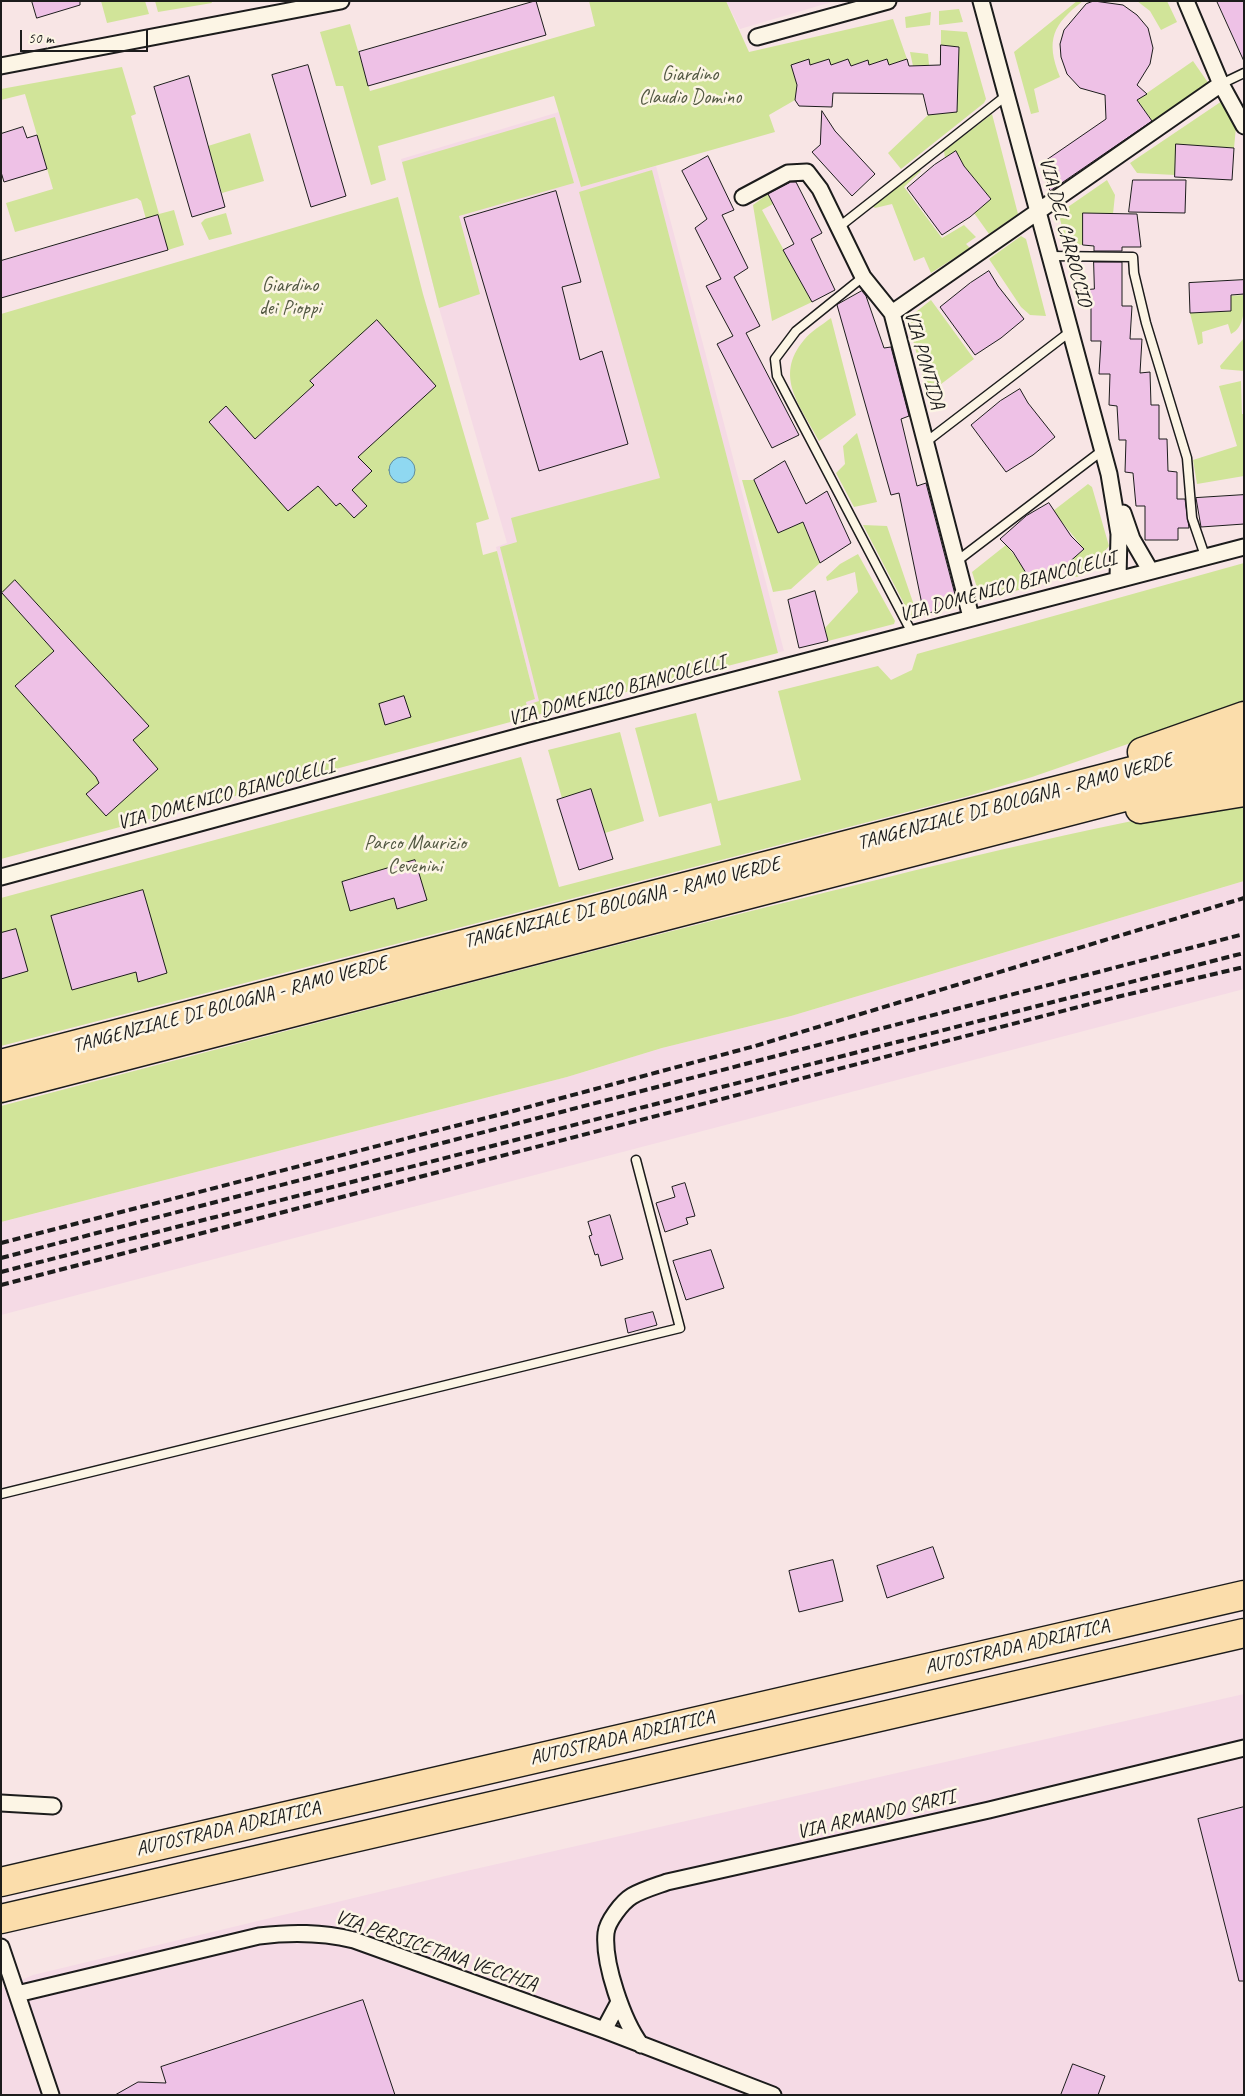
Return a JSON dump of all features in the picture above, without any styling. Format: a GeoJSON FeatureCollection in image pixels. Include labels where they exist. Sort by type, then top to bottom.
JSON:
{"type":"FeatureCollection","features":[{"type":"Feature","properties":{"kind":"highway"},"geometry":{"type":"LineString","coordinates":[[938,822],[1244,716]]}},
{"type":"Feature","properties":{"kind":"highway","name":"TANGENZIALE DI BOLOGNA - RAMO VERDE"},"geometry":{"type":"LineString","coordinates":[[1,1064],[1244,742]]}},
{"type":"Feature","properties":{"kind":"highway","name":"TANGENZIALE DI BOLOGNA - RAMO VERDE"},"geometry":{"type":"LineString","coordinates":[[1,1088],[1244,766]]}},
{"type":"Feature","properties":{"kind":"highway"},"geometry":{"type":"LineString","coordinates":[[912,852],[1244,792]]}},
{"type":"Feature","properties":{"kind":"highway","name":"AUTOSTRADA ADRIATICA"},"geometry":{"type":"LineString","coordinates":[[1,1882],[1244,1595]]}},
{"type":"Feature","properties":{"kind":"highway","name":"AUTOSTRADA ADRIATICA"},"geometry":{"type":"LineString","coordinates":[[1,1919],[1244,1633]]}},
{"type":"Feature","properties":{"kind":"street"},"geometry":{"type":"LineString","coordinates":[[1,66],[341,1]]}},
{"type":"Feature","properties":{"kind":"street"},"geometry":{"type":"LineString","coordinates":[[757,37],[888,1]]}},
{"type":"Feature","properties":{"kind":"street","name":"VIA DEL CARROCCIO"},"geometry":{"type":"LineString","coordinates":[[981,1],[1109,474],[1119,534],[1118,579]]}},
{"type":"Feature","properties":{"kind":"street"},"geometry":{"type":"LineString","coordinates":[[1186,1],[1221,84],[1244,126]]}},
{"type":"Feature","properties":{"kind":"street"},"geometry":{"type":"LineString","coordinates":[[892,313],[1221,84]]}},
{"type":"Feature","properties":{"kind":"street","name":"VIA PONTIDA"},"geometry":{"type":"LineString","coordinates":[[743,197],[788,173],[807,172],[820,189],[863,277],[892,313],[971,617]]}},
{"type":"Feature","properties":{"kind":"street","name":"VIA DEL CARROCCIO"},"geometry":{"type":"LineString","coordinates":[[1109,474],[1132,539],[1150,570]]}},
{"type":"Feature","properties":{"kind":"street","name":"VIA DOMENICO BIANCOLELLI"},"geometry":{"type":"LineString","coordinates":[[1,876],[971,617],[1244,547]]}},
{"type":"Feature","properties":{"kind":"street","name":"VIA ARMANDO SARTI"},"geometry":{"type":"LineString","coordinates":[[641,2044],[632,2032],[619,2002],[609,1960],[606,1932],[617,1911],[631,1896],[667,1882],[990,1810],[1244,1748]]}},
{"type":"Feature","properties":{"kind":"street"},"geometry":{"type":"LineString","coordinates":[[1,1803],[53,1806]]}},
{"type":"Feature","properties":{"kind":"street","name":"VIA PERSICETANA VECCHIA"},"geometry":{"type":"LineString","coordinates":[[17,1994],[259,1936],[304,1932],[329,1934],[354,1940],[604,2030],[773,2095]]}},
{"type":"Feature","properties":{"kind":"street"},"geometry":{"type":"LineString","coordinates":[[2,1947],[51,2095]]}},
{"type":"Feature","properties":{"kind":"street"},"geometry":{"type":"LineString","coordinates":[[604,2030],[619,2002]]}},
{"type":"Feature","properties":{"kind":"lane"},"geometry":{"type":"LineString","coordinates":[[1221,84],[1244,73]]}},
{"type":"Feature","properties":{"kind":"lane"},"geometry":{"type":"LineString","coordinates":[[839,227],[1007,95]]}},
{"type":"Feature","properties":{"kind":"lane"},"geometry":{"type":"LineString","coordinates":[[1050,256],[1134,257],[1134,273],[1146,323],[1187,458],[1192,518],[1205,556]]}},
{"type":"Feature","properties":{"kind":"lane"},"geometry":{"type":"LineString","coordinates":[[863,277],[796,331],[775,359],[777,376],[912,633]]}},
{"type":"Feature","properties":{"kind":"lane"},"geometry":{"type":"LineString","coordinates":[[926,442],[1071,331]]}},
{"type":"Feature","properties":{"kind":"lane"},"geometry":{"type":"LineString","coordinates":[[957,561],[1103,450]]}},
{"type":"Feature","properties":{"kind":"lane"},"geometry":{"type":"LineString","coordinates":[[1,1494],[680,1328],[636,1160]]}},
{"type":"Feature","properties":{"kind":"shaded area"},"geometry":{"type":"Polygon","coordinates":[[[726,1],[835,1],[740,29],[726,1]]]}},
{"type":"Feature","properties":{"kind":"shaded area"},"geometry":{"type":"Polygon","coordinates":[[[559,112],[581,187],[656,166],[784,651],[529,717],[525,702],[535,699],[496,547],[507,543],[439,308],[401,159],[559,112]]]}},
{"type":"Feature","properties":{"kind":"shaded area"},"geometry":{"type":"Polygon","coordinates":[[[1244,881],[1244,989],[1,1315],[1,1222],[567,1077],[662,1048],[791,1016],[1244,881]]]}},
{"type":"Feature","properties":{"kind":"shaded area"},"geometry":{"type":"Polygon","coordinates":[[[1244,1694],[1244,2095],[1,2095],[1,1989],[33,1975],[462,1872],[1244,1694]]]}},
{"type":"Feature","properties":{"kind":"green space"},"geometry":{"type":"Polygon","coordinates":[[[101,1],[145,1],[149,14],[107,23],[101,1]]]}},
{"type":"Feature","properties":{"kind":"green space"},"geometry":{"type":"Polygon","coordinates":[[[155,1],[211,1],[212,3],[158,12],[155,1]]]}},
{"type":"Feature","properties":{"kind":"green space","name":"Giardino Claudio Domino"},"geometry":{"type":"Polygon","coordinates":[[[589,1],[726,1],[749,52],[893,19],[907,59],[889,65],[887,59],[869,65],[867,60],[851,66],[848,59],[831,65],[810,65],[809,60],[791,65],[797,85],[795,100],[769,115],[775,132],[581,187],[554,96],[378,146],[386,180],[371,185],[343,86],[336,86],[320,32],[350,24],[370,91],[595,26],[589,1]]]}},
{"type":"Feature","properties":{"kind":"green space"},"geometry":{"type":"Polygon","coordinates":[[[1077,1],[1083,1],[1065,17],[1055,34],[1053,53],[1060,77],[1034,89],[1039,112],[1031,114],[1014,52],[1077,1]]]}},
{"type":"Feature","properties":{"kind":"green space"},"geometry":{"type":"Polygon","coordinates":[[[1137,1],[1167,1],[1177,22],[1161,30],[1150,11],[1137,1]]]}},
{"type":"Feature","properties":{"kind":"green space"},"geometry":{"type":"Polygon","coordinates":[[[959,9],[963,22],[939,25],[939,11],[959,9]]]}},
{"type":"Feature","properties":{"kind":"green space"},"geometry":{"type":"Polygon","coordinates":[[[931,12],[930,25],[906,28],[905,17],[931,12]]]}},
{"type":"Feature","properties":{"kind":"green space"},"geometry":{"type":"Polygon","coordinates":[[[941,30],[967,32],[986,99],[984,103],[901,169],[888,153],[928,115],[956,112],[959,47],[941,45],[941,30]]]}},
{"type":"Feature","properties":{"kind":"green space"},"geometry":{"type":"Polygon","coordinates":[[[910,52],[928,54],[929,65],[913,66],[910,52]]]}},
{"type":"Feature","properties":{"kind":"green space"},"geometry":{"type":"Polygon","coordinates":[[[1193,61],[1209,84],[1154,123],[1137,100],[1193,61]]]}},
{"type":"Feature","properties":{"kind":"green space"},"geometry":{"type":"Polygon","coordinates":[[[122,67],[136,114],[131,116],[159,214],[174,210],[184,245],[168,250],[146,219],[141,201],[137,198],[15,232],[6,203],[53,189],[25,94],[1,100],[1,89],[122,67]]]}},
{"type":"Feature","properties":{"kind":"green space"},"geometry":{"type":"Polygon","coordinates":[[[1222,101],[1236,127],[1234,148],[1176,144],[1175,175],[1137,173],[1130,163],[1222,101]]]}},
{"type":"Feature","properties":{"kind":"green space"},"geometry":{"type":"Polygon","coordinates":[[[992,114],[1018,214],[989,234],[974,213],[991,199],[964,166],[956,151],[945,158],[944,151],[992,114]]]}},
{"type":"Feature","properties":{"kind":"green space"},"geometry":{"type":"Polygon","coordinates":[[[555,117],[574,183],[459,216],[480,294],[439,308],[402,162],[555,117]]]}},
{"type":"Feature","properties":{"kind":"green space"},"geometry":{"type":"Polygon","coordinates":[[[250,133],[264,181],[222,193],[208,146],[250,133]]]}},
{"type":"Feature","properties":{"kind":"green space"},"geometry":{"type":"Polygon","coordinates":[[[919,169],[921,171],[904,187],[942,238],[964,225],[976,237],[966,244],[970,248],[931,273],[924,257],[914,261],[892,204],[875,208],[872,206],[919,169]]]}},
{"type":"Feature","properties":{"kind":"green space"},"geometry":{"type":"Polygon","coordinates":[[[652,170],[778,653],[533,716],[530,704],[539,701],[500,547],[517,542],[511,518],[660,478],[579,192],[652,170]]]}},
{"type":"Feature","properties":{"kind":"green space"},"geometry":{"type":"Polygon","coordinates":[[[1107,180],[1115,195],[1113,214],[1083,213],[1083,245],[1066,243],[1060,219],[1065,209],[1107,180]]]}},
{"type":"Feature","properties":{"kind":"green space"},"geometry":{"type":"Polygon","coordinates":[[[768,194],[773,204],[762,210],[812,302],[772,321],[753,205],[768,194]]]}},
{"type":"Feature","properties":{"kind":"green space","name":"Giardino dei Pioppi"},"geometry":{"type":"Polygon","coordinates":[[[398,197],[423,294],[489,519],[476,523],[483,555],[497,551],[535,699],[526,702],[529,717],[1,859],[1,314],[398,197]]]}},
{"type":"Feature","properties":{"kind":"green space"},"geometry":{"type":"Polygon","coordinates":[[[226,213],[232,234],[209,240],[201,223],[205,219],[226,213]]]}},
{"type":"Feature","properties":{"kind":"green space"},"geometry":{"type":"Polygon","coordinates":[[[1021,236],[1026,239],[1046,316],[1030,315],[1021,307],[989,259],[1021,236]]]}},
{"type":"Feature","properties":{"kind":"green space"},"geometry":{"type":"Polygon","coordinates":[[[1244,295],[1243,317],[1236,331],[1231,334],[1228,324],[1202,332],[1203,343],[1198,345],[1190,313],[1231,311],[1230,296],[1244,295]]]}},
{"type":"Feature","properties":{"kind":"green space"},"geometry":{"type":"Polygon","coordinates":[[[931,300],[974,359],[928,394],[907,319],[931,300]]]}},
{"type":"Feature","properties":{"kind":"green space"},"geometry":{"type":"Polygon","coordinates":[[[831,318],[856,415],[819,441],[793,391],[790,379],[791,366],[795,354],[804,340],[831,318]]]}},
{"type":"Feature","properties":{"kind":"green space"},"geometry":{"type":"Polygon","coordinates":[[[1244,338],[1244,371],[1221,369],[1220,366],[1244,338]]]}},
{"type":"Feature","properties":{"kind":"green space"},"geometry":{"type":"Polygon","coordinates":[[[1241,381],[1242,414],[1244,414],[1244,476],[1197,484],[1193,460],[1237,446],[1219,386],[1241,381]]]}},
{"type":"Feature","properties":{"kind":"green space"},"geometry":{"type":"Polygon","coordinates":[[[857,433],[877,502],[854,507],[836,473],[845,464],[843,446],[857,433]]]}},
{"type":"Feature","properties":{"kind":"green space"},"geometry":{"type":"Polygon","coordinates":[[[742,480],[754,480],[778,533],[803,522],[820,563],[791,589],[773,592],[742,480]]]}},
{"type":"Feature","properties":{"kind":"green space"},"geometry":{"type":"Polygon","coordinates":[[[1088,484],[1092,487],[1109,546],[1090,570],[1077,577],[1071,575],[1066,565],[1084,549],[1053,511],[1088,484]]]}},
{"type":"Feature","properties":{"kind":"green space"},"geometry":{"type":"Polygon","coordinates":[[[863,525],[887,526],[918,617],[912,619],[863,525]]]}},
{"type":"Feature","properties":{"kind":"green space"},"geometry":{"type":"Polygon","coordinates":[[[1006,545],[1026,570],[1034,586],[981,600],[972,572],[1006,545]]]}},
{"type":"Feature","properties":{"kind":"green space"},"geometry":{"type":"Polygon","coordinates":[[[858,554],[895,621],[894,624],[828,641],[825,628],[858,592],[855,572],[827,581],[826,577],[840,564],[858,554]]]}},
{"type":"Feature","properties":{"kind":"green space","name":"Parco Maurizio Cevenini"},"geometry":{"type":"Polygon","coordinates":[[[1244,563],[1244,704],[1032,777],[965,797],[1,1046],[1,898],[521,757],[559,887],[721,845],[711,803],[659,817],[635,728],[696,713],[718,801],[801,780],[778,691],[878,666],[891,680],[912,670],[917,654],[1244,563]]]}},
{"type":"Feature","properties":{"kind":"green space"},"geometry":{"type":"Polygon","coordinates":[[[620,732],[644,821],[605,833],[591,789],[562,798],[548,750],[620,732]]]}},
{"type":"Feature","properties":{"kind":"green space"},"geometry":{"type":"Polygon","coordinates":[[[1244,800],[1244,881],[791,1016],[662,1048],[567,1077],[1,1222],[1,1106],[767,907],[1064,835],[1244,800]]]}},
{"type":"Feature","properties":{"kind":"water"},"geometry":{"type":"Polygon","coordinates":[[[402,457],[411,461],[415,470],[411,479],[402,483],[393,479],[389,470],[393,461],[402,457]]]}},
{"type":"Feature","properties":{"kind":"building"},"geometry":{"type":"Polygon","coordinates":[[[32,1],[80,1],[80,5],[37,18],[32,1]]]}},
{"type":"Feature","properties":{"kind":"building"},"geometry":{"type":"Polygon","coordinates":[[[536,1],[546,35],[368,86],[359,52],[536,1]]]}},
{"type":"Feature","properties":{"kind":"building"},"geometry":{"type":"Polygon","coordinates":[[[1094,1],[1123,5],[1137,15],[1148,28],[1153,48],[1150,64],[1137,85],[1147,94],[1137,100],[1152,121],[1050,191],[1042,163],[1106,119],[1105,95],[1080,88],[1067,74],[1061,57],[1060,44],[1064,30],[1086,4],[1094,1]]]}},
{"type":"Feature","properties":{"kind":"building"},"geometry":{"type":"Polygon","coordinates":[[[1217,1],[1244,1],[1244,61],[1217,1]]]}},
{"type":"Feature","properties":{"kind":"building"},"geometry":{"type":"Polygon","coordinates":[[[941,45],[959,47],[957,112],[928,115],[923,94],[833,93],[832,107],[799,106],[795,100],[797,85],[791,65],[809,59],[810,65],[829,59],[831,65],[848,59],[851,66],[868,60],[869,65],[887,59],[889,65],[907,59],[909,66],[940,65],[941,45]]]}},
{"type":"Feature","properties":{"kind":"building"},"geometry":{"type":"Polygon","coordinates":[[[308,65],[346,196],[311,207],[272,75],[308,65]]]}},
{"type":"Feature","properties":{"kind":"building"},"geometry":{"type":"Polygon","coordinates":[[[189,76],[225,207],[192,217],[154,87],[189,76]]]}},
{"type":"Feature","properties":{"kind":"building"},"geometry":{"type":"Polygon","coordinates":[[[822,111],[835,131],[875,174],[852,196],[812,152],[820,145],[822,111]]]}},
{"type":"Feature","properties":{"kind":"building"},"geometry":{"type":"Polygon","coordinates":[[[23,127],[27,138],[37,135],[47,169],[4,182],[1,172],[1,134],[23,127]]]}},
{"type":"Feature","properties":{"kind":"building"},"geometry":{"type":"Polygon","coordinates":[[[1176,144],[1234,148],[1232,180],[1175,177],[1176,144]]]}},
{"type":"Feature","properties":{"kind":"building"},"geometry":{"type":"Polygon","coordinates":[[[956,151],[964,166],[991,199],[970,217],[942,235],[907,188],[934,165],[956,151]]]}},
{"type":"Feature","properties":{"kind":"building"},"geometry":{"type":"Polygon","coordinates":[[[708,156],[734,210],[722,215],[748,268],[734,277],[760,326],[746,333],[799,435],[772,448],[717,344],[733,336],[706,286],[721,279],[695,228],[707,219],[682,171],[708,156]]]}},
{"type":"Feature","properties":{"kind":"building"},"geometry":{"type":"Polygon","coordinates":[[[1133,180],[1186,180],[1185,213],[1129,212],[1133,180]]]}},
{"type":"Feature","properties":{"kind":"building"},"geometry":{"type":"Polygon","coordinates":[[[791,182],[796,182],[822,233],[811,239],[835,290],[812,302],[783,250],[794,244],[768,194],[791,182]]]}},
{"type":"Feature","properties":{"kind":"building"},"geometry":{"type":"Polygon","coordinates":[[[556,191],[581,282],[562,287],[580,360],[602,351],[628,444],[539,471],[464,218],[556,191]]]}},
{"type":"Feature","properties":{"kind":"building"},"geometry":{"type":"Polygon","coordinates":[[[1083,213],[1137,214],[1141,247],[1122,247],[1122,251],[1094,251],[1094,246],[1083,245],[1083,213]]]}},
{"type":"Feature","properties":{"kind":"building"},"geometry":{"type":"Polygon","coordinates":[[[158,215],[168,250],[1,298],[1,261],[158,215]]]}},
{"type":"Feature","properties":{"kind":"building"},"geometry":{"type":"Polygon","coordinates":[[[1094,262],[1122,262],[1122,306],[1132,306],[1130,339],[1142,339],[1140,373],[1150,372],[1151,405],[1159,405],[1159,439],[1167,439],[1168,471],[1177,472],[1177,499],[1185,499],[1189,528],[1178,528],[1178,540],[1145,540],[1145,506],[1136,506],[1133,473],[1125,472],[1126,440],[1119,440],[1117,406],[1109,405],[1110,374],[1099,374],[1101,341],[1091,341],[1091,306],[1082,306],[1081,290],[1094,289],[1094,262]]]}},
{"type":"Feature","properties":{"kind":"building"},"geometry":{"type":"Polygon","coordinates":[[[989,271],[998,286],[1024,319],[1001,338],[975,355],[940,307],[970,283],[989,271]]]}},
{"type":"Feature","properties":{"kind":"building"},"geometry":{"type":"Polygon","coordinates":[[[1244,280],[1244,294],[1231,295],[1231,311],[1190,313],[1189,283],[1244,280]]]}},
{"type":"Feature","properties":{"kind":"building"},"geometry":{"type":"Polygon","coordinates":[[[862,291],[866,296],[884,348],[891,347],[909,416],[901,419],[917,486],[926,483],[958,606],[924,614],[899,493],[891,495],[837,305],[862,291]]]}},
{"type":"Feature","properties":{"kind":"building"},"geometry":{"type":"Polygon","coordinates":[[[377,320],[436,386],[358,457],[372,471],[352,490],[367,506],[354,518],[340,503],[336,506],[318,486],[288,511],[209,422],[226,406],[255,439],[314,385],[310,381],[377,320]]]}},
{"type":"Feature","properties":{"kind":"building"},"geometry":{"type":"Polygon","coordinates":[[[1020,389],[1028,403],[1055,437],[1033,455],[1006,472],[971,425],[1000,401],[1020,389]]]}},
{"type":"Feature","properties":{"kind":"building"},"geometry":{"type":"Polygon","coordinates":[[[785,461],[806,504],[827,491],[851,543],[820,563],[803,522],[778,533],[754,480],[785,461]]]}},
{"type":"Feature","properties":{"kind":"building"},"geometry":{"type":"Polygon","coordinates":[[[1244,495],[1244,524],[1201,527],[1196,498],[1244,495]]]}},
{"type":"Feature","properties":{"kind":"building"},"geometry":{"type":"Polygon","coordinates":[[[1049,503],[1071,536],[1084,549],[1058,572],[1034,586],[1013,552],[1000,539],[1026,516],[1049,503]]]}},
{"type":"Feature","properties":{"kind":"building"},"geometry":{"type":"Polygon","coordinates":[[[15,580],[149,726],[133,740],[158,769],[106,816],[86,794],[99,783],[96,777],[15,686],[54,651],[2,593],[15,580]]]}},
{"type":"Feature","properties":{"kind":"building"},"geometry":{"type":"Polygon","coordinates":[[[815,591],[828,641],[799,648],[788,600],[815,591]]]}},
{"type":"Feature","properties":{"kind":"building"},"geometry":{"type":"Polygon","coordinates":[[[404,696],[411,717],[385,725],[379,704],[404,696]]]}},
{"type":"Feature","properties":{"kind":"building"},"geometry":{"type":"Polygon","coordinates":[[[591,789],[613,859],[579,870],[557,800],[591,789]]]}},
{"type":"Feature","properties":{"kind":"building"},"geometry":{"type":"Polygon","coordinates":[[[415,860],[427,900],[397,909],[394,898],[350,911],[342,882],[415,860]]]}},
{"type":"Feature","properties":{"kind":"building"},"geometry":{"type":"Polygon","coordinates":[[[143,890],[167,973],[138,982],[136,972],[72,990],[51,916],[143,890]]]}},
{"type":"Feature","properties":{"kind":"building"},"geometry":{"type":"Polygon","coordinates":[[[16,929],[28,971],[1,979],[1,933],[16,929]]]}},
{"type":"Feature","properties":{"kind":"building"},"geometry":{"type":"Polygon","coordinates":[[[685,1183],[695,1216],[686,1218],[688,1224],[665,1232],[656,1203],[675,1197],[672,1187],[685,1183]]]}},
{"type":"Feature","properties":{"kind":"building"},"geometry":{"type":"Polygon","coordinates":[[[610,1215],[623,1259],[601,1266],[598,1254],[595,1255],[589,1236],[592,1235],[588,1222],[610,1215]]]}},
{"type":"Feature","properties":{"kind":"building"},"geometry":{"type":"Polygon","coordinates":[[[711,1250],[724,1288],[686,1300],[673,1261],[711,1250]]]}},
{"type":"Feature","properties":{"kind":"building"},"geometry":{"type":"Polygon","coordinates":[[[653,1312],[657,1325],[628,1333],[625,1319],[653,1312]]]}},
{"type":"Feature","properties":{"kind":"building"},"geometry":{"type":"Polygon","coordinates":[[[933,1547],[944,1578],[887,1598],[877,1566],[933,1547]]]}},
{"type":"Feature","properties":{"kind":"building"},"geometry":{"type":"Polygon","coordinates":[[[833,1560],[843,1601],[799,1612],[789,1571],[833,1560]]]}},
{"type":"Feature","properties":{"kind":"building"},"geometry":{"type":"Polygon","coordinates":[[[1244,1807],[1244,1981],[1239,1981],[1198,1819],[1244,1807]]]}},
{"type":"Feature","properties":{"kind":"building"},"geometry":{"type":"Polygon","coordinates":[[[363,2000],[395,2095],[115,2095],[138,2082],[166,2083],[161,2067],[363,2000]]]}},
{"type":"Feature","properties":{"kind":"building"},"geometry":{"type":"Polygon","coordinates":[[[1073,2064],[1105,2076],[1098,2095],[1061,2095],[1073,2064]]]}},
{"type":"Feature","properties":{"kind":"railway"},"geometry":{"type":"LineString","coordinates":[[1,1243],[517,1110],[755,1046],[1244,898]]}},
{"type":"Feature","properties":{"kind":"railway"},"geometry":{"type":"LineString","coordinates":[[1,1258],[1244,934]]}},
{"type":"Feature","properties":{"kind":"railway"},"geometry":{"type":"LineString","coordinates":[[1,1272],[1244,953]]}},
{"type":"Feature","properties":{"kind":"railway"},"geometry":{"type":"LineString","coordinates":[[1,1285],[1117,997],[1244,967]]}}]}
